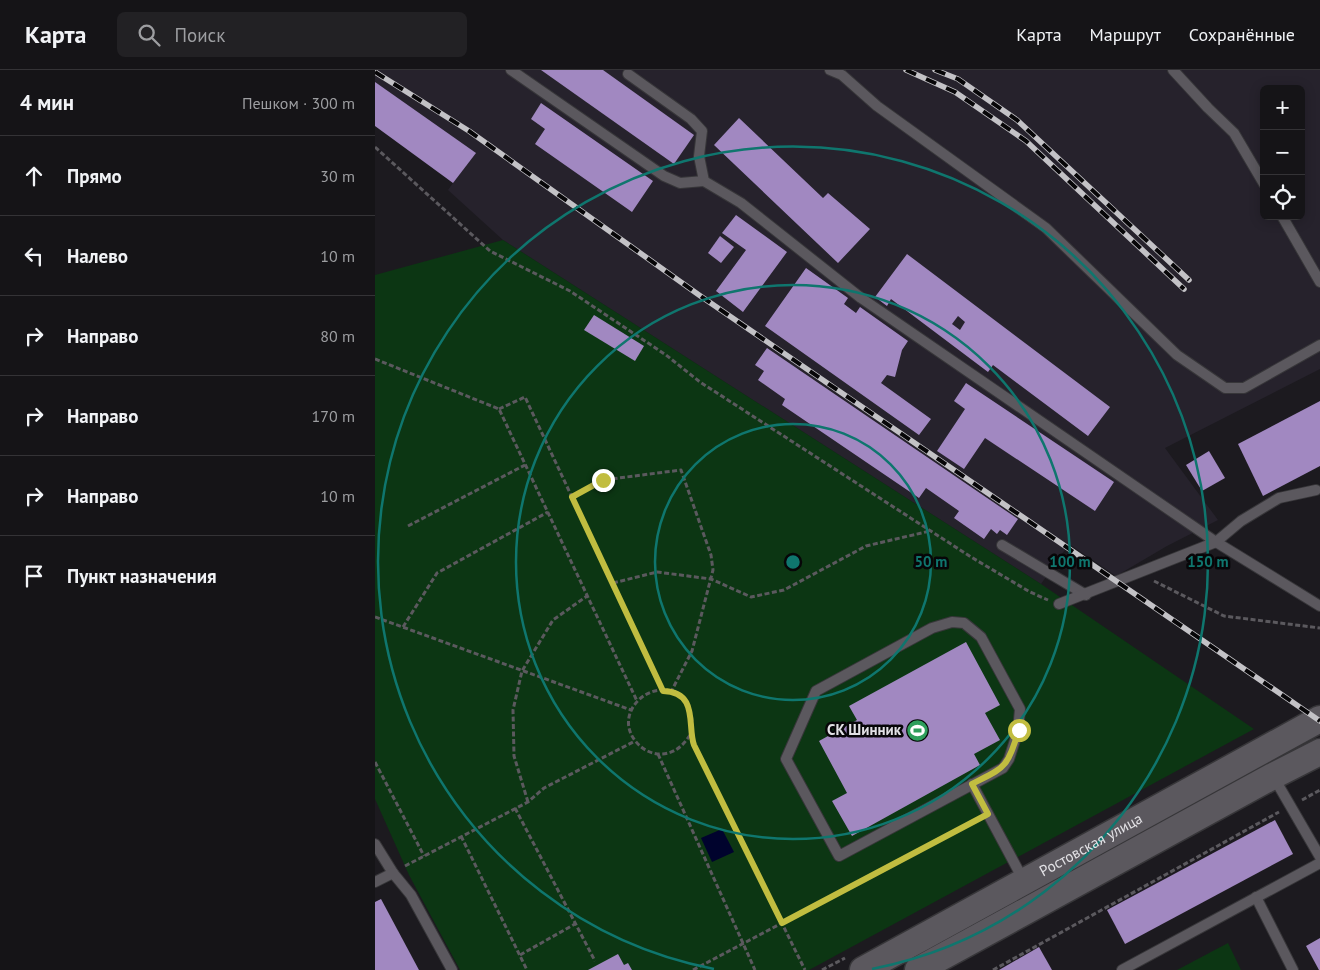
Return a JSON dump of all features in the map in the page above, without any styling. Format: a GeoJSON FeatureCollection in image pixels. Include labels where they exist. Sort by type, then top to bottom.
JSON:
{"type":"FeatureCollection","features":[{"type":"Feature","properties":{"kind":"street","name":"Ростовская улица"},"geometry":{"type":"LineString","coordinates":[[863,970],[1320,719]]}},
{"type":"Feature","properties":{"kind":"street","name":"Ростовская улица"},"geometry":{"type":"LineString","coordinates":[[918,970],[1320,752]]}},
{"type":"Feature","properties":{"kind":"lane"},"geometry":{"type":"LineString","coordinates":[[511,70],[664,176],[680,183],[704,182],[741,203],[861,298],[1216,542],[1320,606]]}},
{"type":"Feature","properties":{"kind":"lane"},"geometry":{"type":"LineString","coordinates":[[830,70],[842,75],[877,106],[1046,228],[1177,355],[1225,388],[1244,388],[1320,345]]}},
{"type":"Feature","properties":{"kind":"lane"},"geometry":{"type":"LineString","coordinates":[[1173,70],[1207,108],[1234,133],[1260,177]]}},
{"type":"Feature","properties":{"kind":"lane"},"geometry":{"type":"LineString","coordinates":[[628,74],[691,118],[702,132],[699,156],[704,182]]}},
{"type":"Feature","properties":{"kind":"lane"},"geometry":{"type":"LineString","coordinates":[[1284,220],[1320,282]]}},
{"type":"Feature","properties":{"kind":"lane"},"geometry":{"type":"LineString","coordinates":[[1059,604],[1216,542],[1263,506],[1279,498],[1319,491]]}},
{"type":"Feature","properties":{"kind":"lane"},"geometry":{"type":"LineString","coordinates":[[1002,545],[1085,595]]}},
{"type":"Feature","properties":{"kind":"lane"},"geometry":{"type":"LineString","coordinates":[[952,622],[964,623],[981,637],[1020,709],[1019,730],[1009,759],[1003,768],[972,784],[839,856],[786,759],[816,691],[932,628],[952,622]]}},
{"type":"Feature","properties":{"kind":"lane"},"geometry":{"type":"LineString","coordinates":[[1273,776],[1320,857]]}},
{"type":"Feature","properties":{"kind":"lane"},"geometry":{"type":"LineString","coordinates":[[972,784],[1025,881]]}},
{"type":"Feature","properties":{"kind":"lane"},"geometry":{"type":"LineString","coordinates":[[375,844],[393,873],[411,895],[452,970]]}},
{"type":"Feature","properties":{"kind":"lane"},"geometry":{"type":"LineString","coordinates":[[1123,970],[1320,863]]}},
{"type":"Feature","properties":{"kind":"lane"},"geometry":{"type":"LineString","coordinates":[[375,882],[393,873]]}},
{"type":"Feature","properties":{"kind":"lane"},"geometry":{"type":"LineString","coordinates":[[1256,897],[1293,970]]}},
{"type":"Feature","properties":{"kind":"path"},"geometry":{"type":"LineString","coordinates":[[375,147],[490,250],[570,292],[666,355],[700,382],[931,531],[1030,592],[1059,604]]}},
{"type":"Feature","properties":{"kind":"path"},"geometry":{"type":"LineString","coordinates":[[375,359],[499,409],[637,701]]}},
{"type":"Feature","properties":{"kind":"path"},"geometry":{"type":"LineString","coordinates":[[499,409],[525,397],[663,691]]}},
{"type":"Feature","properties":{"kind":"path"},"geometry":{"type":"LineString","coordinates":[[408,526],[525,465]]}},
{"type":"Feature","properties":{"kind":"path"},"geometry":{"type":"LineString","coordinates":[[572,497],[603,480],[681,470],[711,555],[713,570],[692,651],[671,692]]}},
{"type":"Feature","properties":{"kind":"path"},"geometry":{"type":"LineString","coordinates":[[403,627],[437,573],[548,512]]}},
{"type":"Feature","properties":{"kind":"path"},"geometry":{"type":"LineString","coordinates":[[613,583],[657,572],[711,579],[751,597],[783,590],[866,546],[931,531]]}},
{"type":"Feature","properties":{"kind":"path"},"geometry":{"type":"LineString","coordinates":[[1138,573],[1224,616],[1320,628]]}},
{"type":"Feature","properties":{"kind":"path"},"geometry":{"type":"LineString","coordinates":[[528,802],[514,756],[513,710],[522,671],[553,620],[587,596]]}},
{"type":"Feature","properties":{"kind":"path"},"geometry":{"type":"LineString","coordinates":[[375,617],[631,710]]}},
{"type":"Feature","properties":{"kind":"path"},"geometry":{"type":"LineString","coordinates":[[651,692],[671,692],[684,701],[692,714],[690,735],[681,747],[675,751],[658,754],[643,749],[635,741],[629,728],[631,710],[637,701],[651,692]]}},
{"type":"Feature","properties":{"kind":"path"},"geometry":{"type":"LineString","coordinates":[[690,735],[805,970]]}},
{"type":"Feature","properties":{"kind":"path"},"geometry":{"type":"LineString","coordinates":[[393,873],[528,802],[544,788],[635,741]]}},
{"type":"Feature","properties":{"kind":"path"},"geometry":{"type":"LineString","coordinates":[[658,754],[755,970]]}},
{"type":"Feature","properties":{"kind":"path"},"geometry":{"type":"LineString","coordinates":[[375,762],[424,856]]}},
{"type":"Feature","properties":{"kind":"path"},"geometry":{"type":"LineString","coordinates":[[993,970],[1320,790]]}},
{"type":"Feature","properties":{"kind":"path"},"geometry":{"type":"LineString","coordinates":[[515,808],[595,961]]}},
{"type":"Feature","properties":{"kind":"path"},"geometry":{"type":"LineString","coordinates":[[693,970],[988,814]]}},
{"type":"Feature","properties":{"kind":"path"},"geometry":{"type":"LineString","coordinates":[[461,836],[527,970]]}},
{"type":"Feature","properties":{"kind":"path"},"geometry":{"type":"LineString","coordinates":[[519,955],[575,924]]}},
{"type":"Feature","properties":{"kind":"shaded area"},"geometry":{"type":"Polygon","coordinates":[[[375,70],[1320,70],[1320,369],[1165,448],[1218,520],[1167,546],[1116,576],[1069,544],[1041,584],[503,240],[448,190],[453,183],[375,126],[375,70]]]}},
{"type":"Feature","properties":{"kind":"green space"},"geometry":{"type":"Polygon","coordinates":[[[503,240],[1041,584],[1254,729],[809,970],[460,970],[409,875],[375,799],[375,275],[503,240]]]}},
{"type":"Feature","properties":{"kind":"green space"},"geometry":{"type":"Polygon","coordinates":[[[1228,943],[1241,970],[1177,970],[1228,943]]]}},
{"type":"Feature","properties":{"kind":"water"},"geometry":{"type":"Polygon","coordinates":[[[722,829],[734,852],[712,862],[701,838],[722,829]]]}},
{"type":"Feature","properties":{"kind":"building"},"geometry":{"type":"Polygon","coordinates":[[[541,70],[603,70],[694,135],[674,164],[541,70]]]}},
{"type":"Feature","properties":{"kind":"building"},"geometry":{"type":"Polygon","coordinates":[[[375,82],[476,153],[453,183],[375,126],[375,82]]]}},
{"type":"Feature","properties":{"kind":"building"},"geometry":{"type":"Polygon","coordinates":[[[541,103],[653,181],[632,212],[535,144],[545,129],[531,119],[541,103]]]}},
{"type":"Feature","properties":{"kind":"building"},"geometry":{"type":"Polygon","coordinates":[[[739,118],[823,198],[828,193],[870,229],[838,263],[714,145],[739,118]]]}},
{"type":"Feature","properties":{"kind":"building"},"geometry":{"type":"Polygon","coordinates":[[[736,215],[787,252],[743,312],[716,291],[746,250],[722,233],[736,215]]]}},
{"type":"Feature","properties":{"kind":"building"},"geometry":{"type":"Polygon","coordinates":[[[720,236],[734,247],[721,263],[708,253],[720,236]]]}},
{"type":"Feature","properties":{"kind":"building"},"geometry":{"type":"Polygon","coordinates":[[[907,254],[1110,407],[1088,436],[993,365],[988,372],[891,299],[887,306],[875,297],[907,254]],[[958,316],[952,324],[960,330],[965,322],[958,316]]]}},
{"type":"Feature","properties":{"kind":"building"},"geometry":{"type":"Polygon","coordinates":[[[806,268],[848,298],[844,304],[856,313],[860,307],[908,341],[902,350],[895,377],[887,375],[881,383],[931,419],[919,435],[765,326],[806,268]]]}},
{"type":"Feature","properties":{"kind":"building"},"geometry":{"type":"Polygon","coordinates":[[[594,315],[644,346],[635,361],[584,330],[594,315]]]}},
{"type":"Feature","properties":{"kind":"building"},"geometry":{"type":"Polygon","coordinates":[[[767,348],[1018,519],[1007,535],[1000,530],[997,534],[991,529],[984,539],[954,518],[959,511],[926,488],[919,498],[782,405],[785,399],[758,380],[764,371],[755,365],[767,348]]]}},
{"type":"Feature","properties":{"kind":"building"},"geometry":{"type":"Polygon","coordinates":[[[966,383],[1114,482],[1095,511],[985,438],[964,469],[937,451],[965,409],[954,401],[966,383]]]}},
{"type":"Feature","properties":{"kind":"building"},"geometry":{"type":"Polygon","coordinates":[[[1320,401],[1320,466],[1263,496],[1238,444],[1320,401]]]}},
{"type":"Feature","properties":{"kind":"building"},"geometry":{"type":"Polygon","coordinates":[[[1209,451],[1225,478],[1202,491],[1186,465],[1209,451]]]}},
{"type":"Feature","properties":{"kind":"building","name":"СК Шинник"},"geometry":{"type":"Polygon","coordinates":[[[966,642],[1000,705],[985,713],[1000,740],[974,754],[980,765],[852,836],[832,801],[847,793],[819,741],[857,720],[849,706],[966,642]]]}},
{"type":"Feature","properties":{"kind":"building"},"geometry":{"type":"Polygon","coordinates":[[[1275,820],[1293,854],[1125,944],[1107,910],[1275,820]]]}},
{"type":"Feature","properties":{"kind":"building"},"geometry":{"type":"Polygon","coordinates":[[[381,899],[419,970],[375,970],[375,902],[381,899]]]}},
{"type":"Feature","properties":{"kind":"building"},"geometry":{"type":"Polygon","coordinates":[[[1320,938],[1320,970],[1319,970],[1306,946],[1320,938]]]}},
{"type":"Feature","properties":{"kind":"building"},"geometry":{"type":"Polygon","coordinates":[[[1039,947],[1052,970],[999,970],[1039,947]]]}},
{"type":"Feature","properties":{"kind":"building"},"geometry":{"type":"Polygon","coordinates":[[[618,954],[624,965],[628,963],[632,970],[588,970],[618,954]]]}},
{"type":"Feature","properties":{"kind":"railway"},"geometry":{"type":"LineString","coordinates":[[906,70],[955,92],[1026,141],[1184,289]]}},
{"type":"Feature","properties":{"kind":"railway"},"geometry":{"type":"LineString","coordinates":[[935,70],[958,79],[1017,120],[1189,280]]}},
{"type":"Feature","properties":{"kind":"railway"},"geometry":{"type":"LineString","coordinates":[[375,72],[469,131],[699,295],[1320,721]]}},
{"type":"Feature","properties":{"kind":"place","name":"СК Шинник"},"geometry":{"type":"Point","coordinates":[917,730]}},
{"type":"Feature","properties":{"kind":"route"},"geometry":{"type":"LineString","coordinates":[[603,480],[572,497],[663,691],[671,692],[680,697],[692,714],[693,725],[690,735],[694,745],[782,923],[988,814],[972,784],[1003,768],[1009,759],[1019,730]]}}]}
